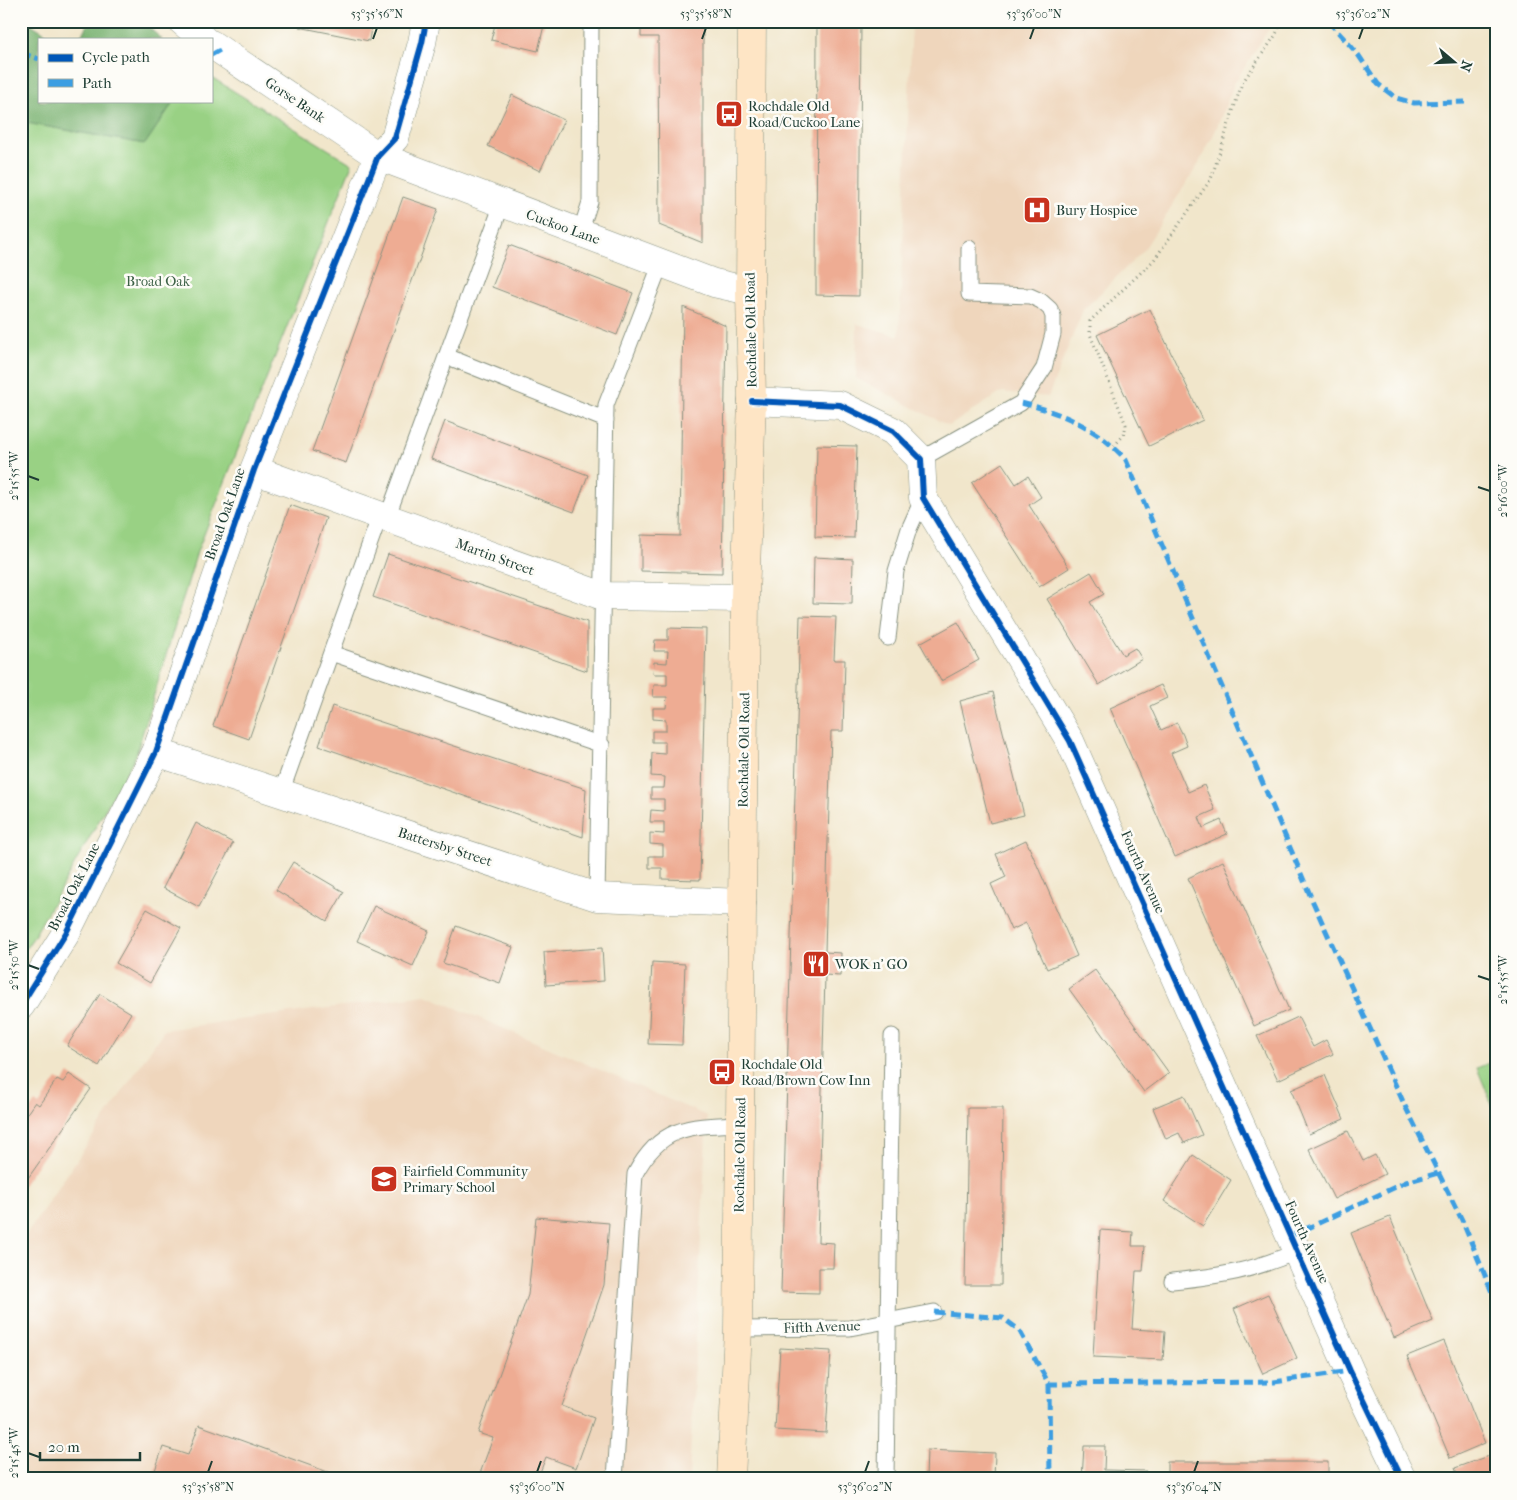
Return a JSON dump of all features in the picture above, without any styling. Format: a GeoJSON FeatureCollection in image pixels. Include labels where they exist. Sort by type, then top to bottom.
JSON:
{"type":"FeatureCollection","features":[{"type":"Feature","properties":{"kind":"main road","name":"Rochdale Old Road"},"geometry":{"type":"LineString","coordinates":[[731,1479],[738,1329],[745,598],[752,400],[750,291],[752,21]]}},
{"type":"Feature","properties":{"kind":"street"},"geometry":{"type":"LineString","coordinates":[[182,21],[202,38]]}},
{"type":"Feature","properties":{"kind":"street","name":"Broad Oak Lane"},"geometry":{"type":"LineString","coordinates":[[21,1005],[66,933],[156,752],[254,470],[378,156],[395,138],[426,21]]}},
{"type":"Feature","properties":{"kind":"street","name":"Gorse Bank"},"geometry":{"type":"LineString","coordinates":[[212,45],[378,156]]}},
{"type":"Feature","properties":{"kind":"street","name":"Cuckoo Lane"},"geometry":{"type":"LineString","coordinates":[[378,156],[661,264],[714,283],[750,291]]}},
{"type":"Feature","properties":{"kind":"street"},"geometry":{"type":"LineString","coordinates":[[752,400],[840,405],[893,431],[921,459]]}},
{"type":"Feature","properties":{"kind":"street","name":"Fourth Avenue"},"geometry":{"type":"LineString","coordinates":[[921,459],[923,498],[1070,741],[1350,1371],[1402,1479]]}},
{"type":"Feature","properties":{"kind":"street","name":"Martin Street"},"geometry":{"type":"LineString","coordinates":[[254,470],[603,596],[745,598]]}},
{"type":"Feature","properties":{"kind":"street","name":"Battersby Street"},"geometry":{"type":"LineString","coordinates":[[156,752],[597,897],[742,904]]}},
{"type":"Feature","properties":{"kind":"lane"},"geometry":{"type":"LineString","coordinates":[[580,233],[590,202],[591,21]]}},
{"type":"Feature","properties":{"kind":"lane"},"geometry":{"type":"LineString","coordinates":[[281,793],[331,653],[446,356],[502,204]]}},
{"type":"Feature","properties":{"kind":"lane"},"geometry":{"type":"LineString","coordinates":[[921,459],[1021,403],[1044,368],[1053,334],[1053,316],[1042,301],[1030,296],[968,294],[969,248]]}},
{"type":"Feature","properties":{"kind":"lane"},"geometry":{"type":"LineString","coordinates":[[597,897],[602,745],[606,404],[661,264]]}},
{"type":"Feature","properties":{"kind":"lane"},"geometry":{"type":"LineString","coordinates":[[446,356],[606,420]]}},
{"type":"Feature","properties":{"kind":"lane"},"geometry":{"type":"LineString","coordinates":[[888,638],[896,570],[909,529],[923,498]]}},
{"type":"Feature","properties":{"kind":"lane"},"geometry":{"type":"LineString","coordinates":[[331,653],[602,745]]}},
{"type":"Feature","properties":{"kind":"lane"},"geometry":{"type":"LineString","coordinates":[[886,1479],[890,1321],[892,1036]]}},
{"type":"Feature","properties":{"kind":"lane"},"geometry":{"type":"LineString","coordinates":[[615,1479],[635,1174],[644,1158],[666,1137],[694,1125],[740,1124]]}},
{"type":"Feature","properties":{"kind":"lane"},"geometry":{"type":"LineString","coordinates":[[1172,1281],[1225,1276],[1263,1266],[1298,1252]]}},
{"type":"Feature","properties":{"kind":"lane","name":"Fifth Avenue"},"geometry":{"type":"LineString","coordinates":[[738,1329],[850,1328],[934,1312]]}},
{"type":"Feature","properties":{"kind":"path"},"geometry":{"type":"LineString","coordinates":[[1114,446],[1124,435],[1126,425],[1090,334],[1090,321],[1154,260],[1210,179],[1242,84],[1275,36],[1282,21]]}},
{"type":"Feature","properties":{"kind":"shaded area","name":"Bury Hospice"},"geometry":{"type":"Polygon","coordinates":[[[912,21],[1274,21],[1235,82],[1214,134],[1196,168],[1143,251],[1083,310],[1048,397],[1002,392],[949,426],[856,378],[857,324],[899,336],[912,21]]]}},
{"type":"Feature","properties":{"kind":"shaded area","name":"Fairfield Community Primary School"},"geometry":{"type":"Polygon","coordinates":[[[426,995],[707,1116],[689,1479],[21,1479],[21,1243],[164,1030],[426,995]]]}},
{"type":"Feature","properties":{"kind":"green space"},"geometry":{"type":"Polygon","coordinates":[[[21,21],[26,21],[53,38],[38,38],[38,102],[173,102],[145,144],[21,122],[21,21]]]}},
{"type":"Feature","properties":{"kind":"green space"},"geometry":{"type":"Polygon","coordinates":[[[90,21],[141,21],[161,38],[80,38],[90,21]]]}},
{"type":"Feature","properties":{"kind":"green space","name":"Broad Oak"},"geometry":{"type":"Polygon","coordinates":[[[212,78],[352,164],[197,552],[136,755],[33,938],[21,955],[21,122],[145,144],[173,102],[212,102],[212,78]]]}},
{"type":"Feature","properties":{"kind":"green space"},"geometry":{"type":"Polygon","coordinates":[[[1496,1060],[1496,1114],[1477,1068],[1496,1060]]]}},
{"type":"Feature","properties":{"kind":"building"},"geometry":{"type":"Polygon","coordinates":[[[300,21],[372,21],[369,41],[299,27],[300,21]]]}},
{"type":"Feature","properties":{"kind":"building"},"geometry":{"type":"Polygon","coordinates":[[[496,21],[545,21],[538,51],[491,40],[496,21]]]}},
{"type":"Feature","properties":{"kind":"building"},"geometry":{"type":"Polygon","coordinates":[[[641,21],[703,21],[703,243],[659,225],[658,37],[641,37],[641,21]]]}},
{"type":"Feature","properties":{"kind":"building"},"geometry":{"type":"Polygon","coordinates":[[[817,21],[861,21],[859,296],[816,295],[817,21]]]}},
{"type":"Feature","properties":{"kind":"building"},"geometry":{"type":"Polygon","coordinates":[[[512,95],[564,120],[540,171],[488,146],[512,95]]]}},
{"type":"Feature","properties":{"kind":"building"},"geometry":{"type":"Polygon","coordinates":[[[403,197],[438,209],[346,463],[312,451],[403,197]]]}},
{"type":"Feature","properties":{"kind":"building"},"geometry":{"type":"Polygon","coordinates":[[[509,245],[633,293],[617,335],[492,287],[509,245]]]}},
{"type":"Feature","properties":{"kind":"building"},"geometry":{"type":"Polygon","coordinates":[[[683,307],[726,326],[722,573],[641,571],[641,535],[680,536],[683,307]]]}},
{"type":"Feature","properties":{"kind":"building"},"geometry":{"type":"Polygon","coordinates":[[[1150,309],[1203,420],[1149,446],[1097,335],[1150,309]]]}},
{"type":"Feature","properties":{"kind":"building"},"geometry":{"type":"Polygon","coordinates":[[[445,421],[588,475],[574,512],[431,459],[445,421]]]}},
{"type":"Feature","properties":{"kind":"building"},"geometry":{"type":"Polygon","coordinates":[[[817,445],[857,446],[854,538],[815,537],[817,445]]]}},
{"type":"Feature","properties":{"kind":"building"},"geometry":{"type":"Polygon","coordinates":[[[1002,463],[1016,484],[1028,476],[1041,497],[1029,505],[1069,568],[1039,587],[972,483],[1002,463]]]}},
{"type":"Feature","properties":{"kind":"building"},"geometry":{"type":"Polygon","coordinates":[[[290,505],[326,518],[249,739],[213,726],[290,505]]]}},
{"type":"Feature","properties":{"kind":"building"},"geometry":{"type":"Polygon","coordinates":[[[388,554],[587,622],[587,671],[373,597],[388,554]]]}},
{"type":"Feature","properties":{"kind":"building"},"geometry":{"type":"Polygon","coordinates":[[[814,557],[853,559],[852,604],[813,603],[814,557]]]}},
{"type":"Feature","properties":{"kind":"building"},"geometry":{"type":"Polygon","coordinates":[[[1091,572],[1104,594],[1090,602],[1123,655],[1135,648],[1142,659],[1099,685],[1047,599],[1091,572]]]}},
{"type":"Feature","properties":{"kind":"building"},"geometry":{"type":"Polygon","coordinates":[[[800,616],[836,617],[834,660],[845,660],[843,731],[831,731],[825,952],[841,953],[840,976],[825,975],[818,1242],[834,1243],[833,1268],[819,1268],[819,1293],[781,1292],[800,616]]]}},
{"type":"Feature","properties":{"kind":"building"},"geometry":{"type":"Polygon","coordinates":[[[958,622],[979,660],[941,681],[920,643],[958,622]]]}},
{"type":"Feature","properties":{"kind":"building"},"geometry":{"type":"Polygon","coordinates":[[[668,628],[706,629],[700,880],[662,879],[662,868],[649,868],[649,856],[663,856],[663,845],[650,844],[650,833],[664,834],[664,822],[650,822],[651,810],[664,811],[664,799],[651,799],[651,788],[664,788],[665,777],[651,776],[652,753],[665,754],[665,742],[652,742],[652,731],[666,731],[666,720],[653,719],[653,708],[666,708],[667,697],[653,697],[654,685],[667,685],[667,674],[653,674],[654,662],[667,663],[668,651],[654,651],[655,640],[668,640],[668,628]]]}},
{"type":"Feature","properties":{"kind":"building"},"geometry":{"type":"Polygon","coordinates":[[[1161,685],[1167,698],[1150,706],[1161,730],[1177,723],[1187,746],[1171,753],[1188,792],[1204,785],[1215,810],[1199,817],[1203,828],[1221,820],[1227,834],[1175,857],[1110,708],[1161,685]]]}},
{"type":"Feature","properties":{"kind":"building"},"geometry":{"type":"Polygon","coordinates":[[[993,692],[1024,815],[990,823],[960,701],[993,692]]]}},
{"type":"Feature","properties":{"kind":"building"},"geometry":{"type":"Polygon","coordinates":[[[332,706],[586,789],[583,837],[319,746],[332,706]]]}},
{"type":"Feature","properties":{"kind":"building"},"geometry":{"type":"Polygon","coordinates":[[[196,823],[233,843],[199,907],[163,888],[196,823]]]}},
{"type":"Feature","properties":{"kind":"building"},"geometry":{"type":"Polygon","coordinates":[[[1026,840],[1077,956],[1047,969],[1026,923],[1011,930],[991,884],[1006,877],[996,854],[1026,840]]]}},
{"type":"Feature","properties":{"kind":"building"},"geometry":{"type":"Polygon","coordinates":[[[1223,861],[1289,1010],[1254,1026],[1188,878],[1223,861]]]}},
{"type":"Feature","properties":{"kind":"building"},"geometry":{"type":"Polygon","coordinates":[[[293,862],[344,892],[327,921],[276,890],[293,862]]]}},
{"type":"Feature","properties":{"kind":"building"},"geometry":{"type":"Polygon","coordinates":[[[374,906],[429,931],[413,966],[357,941],[374,906]]]}},
{"type":"Feature","properties":{"kind":"building"},"geometry":{"type":"Polygon","coordinates":[[[147,909],[181,928],[150,983],[116,963],[147,909]]]}},
{"type":"Feature","properties":{"kind":"building"},"geometry":{"type":"Polygon","coordinates":[[[456,926],[513,947],[500,983],[443,963],[456,926]]]}},
{"type":"Feature","properties":{"kind":"building"},"geometry":{"type":"Polygon","coordinates":[[[602,948],[604,981],[546,985],[544,952],[602,948]]]}},
{"type":"Feature","properties":{"kind":"building"},"geometry":{"type":"Polygon","coordinates":[[[652,962],[685,964],[682,1045],[648,1044],[652,962]]]}},
{"type":"Feature","properties":{"kind":"building"},"geometry":{"type":"Polygon","coordinates":[[[1095,970],[1169,1073],[1144,1092],[1069,989],[1095,970]]]}},
{"type":"Feature","properties":{"kind":"building"},"geometry":{"type":"Polygon","coordinates":[[[100,994],[131,1013],[99,1066],[67,1046],[100,994]]]}},
{"type":"Feature","properties":{"kind":"building"},"geometry":{"type":"Polygon","coordinates":[[[1298,1017],[1313,1047],[1326,1040],[1333,1054],[1278,1080],[1257,1036],[1298,1017]]]}},
{"type":"Feature","properties":{"kind":"building"},"geometry":{"type":"Polygon","coordinates":[[[69,1074],[91,1089],[21,1188],[21,1122],[35,1102],[39,1105],[57,1079],[63,1082],[69,1074]]]}},
{"type":"Feature","properties":{"kind":"building"},"geometry":{"type":"Polygon","coordinates":[[[1325,1075],[1344,1119],[1309,1134],[1291,1090],[1325,1075]]]}},
{"type":"Feature","properties":{"kind":"building"},"geometry":{"type":"Polygon","coordinates":[[[1184,1095],[1202,1135],[1184,1143],[1179,1133],[1166,1139],[1153,1108],[1184,1095]]]}},
{"type":"Feature","properties":{"kind":"building"},"geometry":{"type":"Polygon","coordinates":[[[968,1108],[1003,1108],[1001,1285],[965,1285],[968,1108]]]}},
{"type":"Feature","properties":{"kind":"building"},"geometry":{"type":"Polygon","coordinates":[[[1348,1131],[1363,1161],[1375,1155],[1385,1174],[1334,1199],[1309,1149],[1348,1131]]]}},
{"type":"Feature","properties":{"kind":"building"},"geometry":{"type":"Polygon","coordinates":[[[1193,1155],[1231,1180],[1203,1226],[1164,1201],[1193,1155]]]}},
{"type":"Feature","properties":{"kind":"building"},"geometry":{"type":"Polygon","coordinates":[[[536,1217],[609,1223],[604,1285],[562,1406],[594,1418],[576,1468],[546,1457],[539,1475],[548,1479],[478,1479],[493,1438],[478,1433],[528,1295],[536,1217]]]}},
{"type":"Feature","properties":{"kind":"building"},"geometry":{"type":"Polygon","coordinates":[[[1390,1217],[1433,1321],[1394,1338],[1351,1233],[1390,1217]]]}},
{"type":"Feature","properties":{"kind":"building"},"geometry":{"type":"Polygon","coordinates":[[[1100,1230],[1133,1232],[1132,1246],[1145,1246],[1143,1271],[1136,1271],[1132,1329],[1165,1331],[1163,1360],[1093,1357],[1100,1230]]]}},
{"type":"Feature","properties":{"kind":"building"},"geometry":{"type":"Polygon","coordinates":[[[1268,1294],[1297,1358],[1263,1374],[1234,1309],[1268,1294]]]}},
{"type":"Feature","properties":{"kind":"building"},"geometry":{"type":"Polygon","coordinates":[[[1444,1341],[1485,1443],[1450,1458],[1407,1356],[1444,1341]]]}},
{"type":"Feature","properties":{"kind":"building"},"geometry":{"type":"Polygon","coordinates":[[[780,1348],[831,1351],[826,1433],[775,1430],[780,1348]]]}},
{"type":"Feature","properties":{"kind":"building"},"geometry":{"type":"Polygon","coordinates":[[[199,1425],[347,1479],[152,1479],[163,1447],[188,1455],[199,1425]]]}},
{"type":"Feature","properties":{"kind":"building"},"geometry":{"type":"Polygon","coordinates":[[[1084,1446],[1105,1446],[1104,1470],[1146,1471],[1146,1479],[1082,1479],[1084,1446]]]}},
{"type":"Feature","properties":{"kind":"building"},"geometry":{"type":"Polygon","coordinates":[[[927,1450],[995,1453],[994,1479],[926,1479],[927,1450]]]}},
{"type":"Feature","properties":{"kind":"building"},"geometry":{"type":"Polygon","coordinates":[[[1496,1453],[1496,1479],[1459,1479],[1455,1468],[1496,1453]]]}},
{"type":"Feature","properties":{"kind":"building"},"geometry":{"type":"Polygon","coordinates":[[[1167,1462],[1328,1462],[1328,1479],[1167,1479],[1167,1462]]]}},
{"type":"Feature","properties":{"kind":"marked path"},"geometry":{"type":"LineString","coordinates":[[1328,21],[1357,53],[1378,84],[1396,98],[1414,103],[1465,102]]}},
{"type":"Feature","properties":{"kind":"marked path"},"geometry":{"type":"LineString","coordinates":[[212,54],[220,50]]}},
{"type":"Feature","properties":{"kind":"marked path"},"geometry":{"type":"LineString","coordinates":[[21,53],[38,59]]}},
{"type":"Feature","properties":{"kind":"marked path"},"geometry":{"type":"LineString","coordinates":[[1021,403],[1050,411],[1091,430],[1126,460],[1313,902],[1405,1106],[1462,1220],[1496,1302]]}},
{"type":"Feature","properties":{"kind":"marked path"},"geometry":{"type":"LineString","coordinates":[[1291,1236],[1406,1182],[1438,1173]]}},
{"type":"Feature","properties":{"kind":"marked path"},"geometry":{"type":"LineString","coordinates":[[934,1312],[1003,1318],[1019,1330],[1049,1384],[1274,1382],[1350,1371]]}},
{"type":"Feature","properties":{"kind":"marked path"},"geometry":{"type":"LineString","coordinates":[[1049,1384],[1050,1479]]}},
{"type":"Feature","properties":{"kind":"cycle path"},"geometry":{"type":"LineString","coordinates":[[21,1005],[66,933],[156,752],[254,470],[378,156],[395,138],[422,43],[426,21]]}},
{"type":"Feature","properties":{"kind":"cycle path"},"geometry":{"type":"LineString","coordinates":[[752,401],[840,405],[893,431],[921,459],[923,498],[1070,741],[1350,1371],[1402,1479]]}},
{"type":"Feature","properties":{"kind":"place","name":"Rochdale Old Road/Cuckoo Lane"},"geometry":{"type":"Point","coordinates":[729,114]}},
{"type":"Feature","properties":{"kind":"place","name":"Bury Hospice"},"geometry":{"type":"Point","coordinates":[1037,210]}},
{"type":"Feature","properties":{"kind":"place","name":"WOK n' GO"},"geometry":{"type":"Point","coordinates":[816,964]}},
{"type":"Feature","properties":{"kind":"place","name":"Rochdale Old Road/Brown Cow Inn"},"geometry":{"type":"Point","coordinates":[722,1072]}},
{"type":"Feature","properties":{"kind":"place","name":"Fairfield Community Primary School"},"geometry":{"type":"Point","coordinates":[384,1179]}}]}
